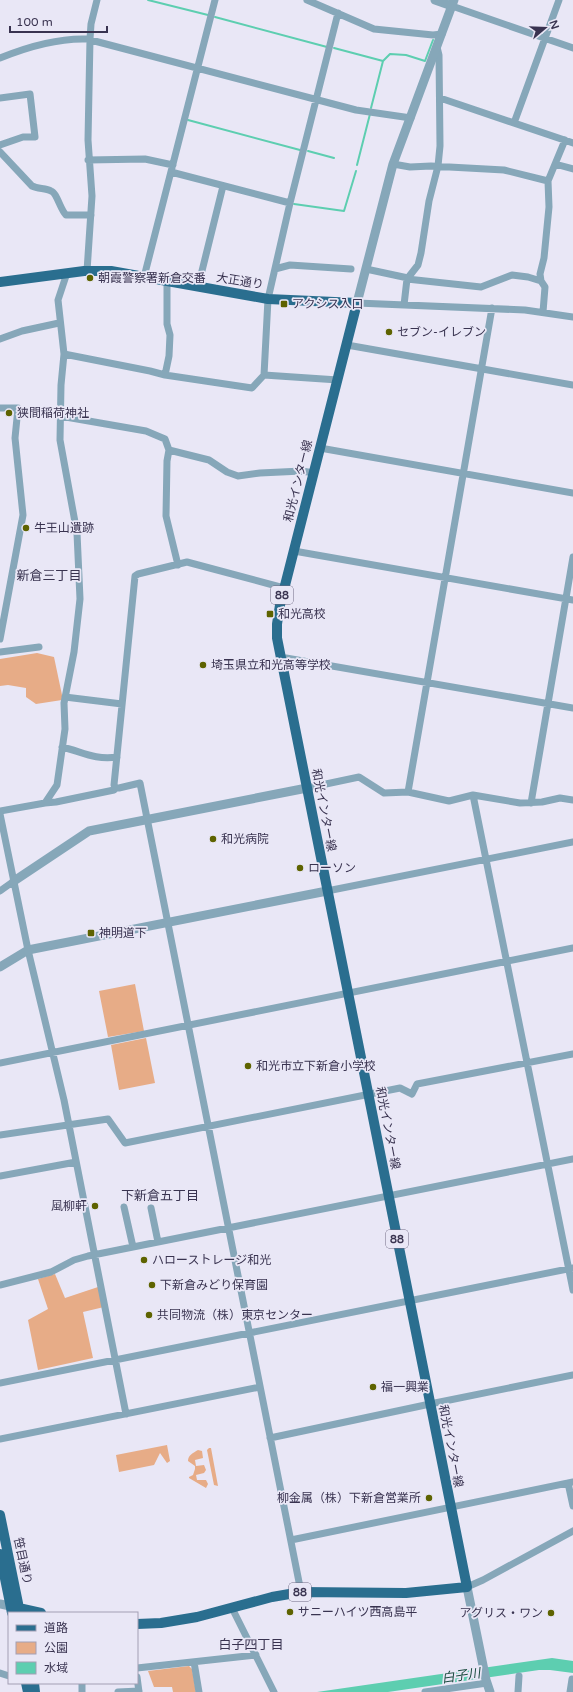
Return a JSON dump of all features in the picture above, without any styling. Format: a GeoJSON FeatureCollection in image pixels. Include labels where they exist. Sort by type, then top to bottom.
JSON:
{"type":"FeatureCollection","features":[{"type":"Feature","properties":{"kind":"main road","name":"大正通り"},"geometry":{"type":"LineString","coordinates":[[0,282],[87,271],[111,271],[268,299],[357,303]]}},
{"type":"Feature","properties":{"kind":"main road","name":"和光インター線"},"geometry":{"type":"LineString","coordinates":[[357,303],[284,588],[277,624],[281,659],[467,1586]]}},
{"type":"Feature","properties":{"kind":"main road","name":"笹目通り"},"geometry":{"type":"LineString","coordinates":[[0,1515],[12,1609]]}},
{"type":"Feature","properties":{"kind":"main road","name":"笹目通り"},"geometry":{"type":"LineString","coordinates":[[0,1554],[12,1609]]}},
{"type":"Feature","properties":{"kind":"main road","name":"88"},"geometry":{"type":"LineString","coordinates":[[138,1624],[161,1623],[190,1618],[272,1597],[301,1592],[406,1593],[467,1586]]}},
{"type":"Feature","properties":{"kind":"main road"},"geometry":{"type":"LineString","coordinates":[[12,1609],[34,1612]]}},
{"type":"Feature","properties":{"kind":"street"},"geometry":{"type":"LineString","coordinates":[[87,271],[92,196],[88,160],[90,39],[91,24],[97,0]]}},
{"type":"Feature","properties":{"kind":"street"},"geometry":{"type":"LineString","coordinates":[[144,277],[215,0]]}},
{"type":"Feature","properties":{"kind":"street"},"geometry":{"type":"LineString","coordinates":[[307,0],[374,29],[433,35],[442,34]]}},
{"type":"Feature","properties":{"kind":"street"},"geometry":{"type":"LineString","coordinates":[[435,0],[453,2],[573,48]]}},
{"type":"Feature","properties":{"kind":"street"},"geometry":{"type":"LineString","coordinates":[[514,122],[559,0]]}},
{"type":"Feature","properties":{"kind":"street"},"geometry":{"type":"LineString","coordinates":[[453,2],[393,164],[357,303],[492,308],[543,312],[573,317]]}},
{"type":"Feature","properties":{"kind":"street"},"geometry":{"type":"LineString","coordinates":[[64,354],[165,375],[252,388],[264,375],[268,299],[290,203],[338,13]]}},
{"type":"Feature","properties":{"kind":"street"},"geometry":{"type":"LineString","coordinates":[[0,58],[17,51],[54,41],[77,38],[90,39],[356,110],[411,118]]}},
{"type":"Feature","properties":{"kind":"street"},"geometry":{"type":"LineString","coordinates":[[404,305],[408,279],[418,265],[421,253],[429,201],[438,166],[440,146],[440,98],[439,55],[437,47]]}},
{"type":"Feature","properties":{"kind":"street"},"geometry":{"type":"LineString","coordinates":[[0,98],[30,94],[35,137],[23,138],[0,145]]}},
{"type":"Feature","properties":{"kind":"street"},"geometry":{"type":"LineString","coordinates":[[440,98],[573,142]]}},
{"type":"Feature","properties":{"kind":"street"},"geometry":{"type":"LineString","coordinates":[[543,312],[545,287],[541,281],[540,274],[544,258],[549,207],[548,181],[565,140]]}},
{"type":"Feature","properties":{"kind":"street"},"geometry":{"type":"LineString","coordinates":[[0,152],[32,186],[39,189],[51,190],[61,210],[66,215],[91,215]]}},
{"type":"Feature","properties":{"kind":"street"},"geometry":{"type":"LineString","coordinates":[[88,160],[145,159],[224,186],[290,203]]}},
{"type":"Feature","properties":{"kind":"street"},"geometry":{"type":"LineString","coordinates":[[393,164],[410,167],[438,166],[504,170],[548,181]]}},
{"type":"Feature","properties":{"kind":"street"},"geometry":{"type":"LineString","coordinates":[[555,164],[573,169]]}},
{"type":"Feature","properties":{"kind":"street"},"geometry":{"type":"LineString","coordinates":[[198,287],[224,186]]}},
{"type":"Feature","properties":{"kind":"street"},"geometry":{"type":"LineString","coordinates":[[275,269],[290,266],[351,270]]}},
{"type":"Feature","properties":{"kind":"street"},"geometry":{"type":"LineString","coordinates":[[366,269],[408,279],[481,287],[512,275],[528,277],[541,281]]}},
{"type":"Feature","properties":{"kind":"street"},"geometry":{"type":"LineString","coordinates":[[45,803],[57,785],[65,729],[65,696],[74,652],[80,599],[77,534],[60,440],[64,354],[59,323],[58,300],[67,273]]}},
{"type":"Feature","properties":{"kind":"street"},"geometry":{"type":"LineString","coordinates":[[165,375],[169,356],[170,335],[167,324],[167,282]]}},
{"type":"Feature","properties":{"kind":"street"},"geometry":{"type":"LineString","coordinates":[[408,792],[492,308]]}},
{"type":"Feature","properties":{"kind":"street"},"geometry":{"type":"LineString","coordinates":[[0,339],[22,331],[59,323]]}},
{"type":"Feature","properties":{"kind":"street"},"geometry":{"type":"LineString","coordinates":[[347,345],[573,385]]}},
{"type":"Feature","properties":{"kind":"street"},"geometry":{"type":"LineString","coordinates":[[264,375],[338,380]]}},
{"type":"Feature","properties":{"kind":"street"},"geometry":{"type":"LineString","coordinates":[[0,408],[18,408],[15,438],[23,515],[0,639]]}},
{"type":"Feature","properties":{"kind":"street"},"geometry":{"type":"LineString","coordinates":[[60,416],[157,434],[165,439],[169,450],[167,461],[166,516],[178,565]]}},
{"type":"Feature","properties":{"kind":"street"},"geometry":{"type":"LineString","coordinates":[[320,448],[573,492]]}},
{"type":"Feature","properties":{"kind":"street"},"geometry":{"type":"LineString","coordinates":[[169,450],[210,460],[227,472],[238,476],[260,473],[302,471],[314,473]]}},
{"type":"Feature","properties":{"kind":"street"},"geometry":{"type":"LineString","coordinates":[[294,551],[569,600]]}},
{"type":"Feature","properties":{"kind":"street"},"geometry":{"type":"LineString","coordinates":[[531,803],[547,704],[569,600],[573,557]]}},
{"type":"Feature","properties":{"kind":"street"},"geometry":{"type":"LineString","coordinates":[[116,788],[114,784],[135,576],[187,562],[284,588]]}},
{"type":"Feature","properties":{"kind":"street"},"geometry":{"type":"LineString","coordinates":[[0,652],[39,647]]}},
{"type":"Feature","properties":{"kind":"street"},"geometry":{"type":"LineString","coordinates":[[281,659],[286,658],[573,708]]}},
{"type":"Feature","properties":{"kind":"street"},"geometry":{"type":"LineString","coordinates":[[65,696],[122,704]]}},
{"type":"Feature","properties":{"kind":"street"},"geometry":{"type":"LineString","coordinates":[[62,747],[74,750],[86,756],[107,758],[117,757]]}},
{"type":"Feature","properties":{"kind":"street"},"geometry":{"type":"LineString","coordinates":[[0,891],[89,831],[359,777],[384,793],[408,792],[449,801],[473,795],[520,803],[531,803],[560,798],[573,800]]}},
{"type":"Feature","properties":{"kind":"street"},"geometry":{"type":"LineString","coordinates":[[126,1414],[76,1162],[28,950],[0,812],[140,784],[301,1592]]}},
{"type":"Feature","properties":{"kind":"street"},"geometry":{"type":"LineString","coordinates":[[473,795],[548,1165],[571,1268],[573,1290]]}},
{"type":"Feature","properties":{"kind":"street"},"geometry":{"type":"LineString","coordinates":[[0,966],[28,950],[573,842]]}},
{"type":"Feature","properties":{"kind":"street"},"geometry":{"type":"LineString","coordinates":[[0,1063],[573,948]]}},
{"type":"Feature","properties":{"kind":"street"},"geometry":{"type":"LineString","coordinates":[[0,1135],[108,1119],[125,1143],[208,1125],[400,1088],[412,1094],[417,1084],[573,1054]]}},
{"type":"Feature","properties":{"kind":"street"},"geometry":{"type":"LineString","coordinates":[[0,1285],[51,1272],[74,1260],[94,1255],[573,1159]]}},
{"type":"Feature","properties":{"kind":"street"},"geometry":{"type":"LineString","coordinates":[[0,1176],[76,1162]]}},
{"type":"Feature","properties":{"kind":"street"},"geometry":{"type":"LineString","coordinates":[[124,1207],[133,1247]]}},
{"type":"Feature","properties":{"kind":"street"},"geometry":{"type":"LineString","coordinates":[[151,1208],[158,1242]]}},
{"type":"Feature","properties":{"kind":"street"},"geometry":{"type":"LineString","coordinates":[[0,1383],[409,1302],[571,1268]]}},
{"type":"Feature","properties":{"kind":"street"},"geometry":{"type":"LineString","coordinates":[[270,1438],[573,1375]]}},
{"type":"Feature","properties":{"kind":"street"},"geometry":{"type":"LineString","coordinates":[[0,1439],[260,1387]]}},
{"type":"Feature","properties":{"kind":"street"},"geometry":{"type":"LineString","coordinates":[[291,1540],[570,1482],[573,1506]]}},
{"type":"Feature","properties":{"kind":"street"},"geometry":{"type":"LineString","coordinates":[[425,1692],[487,1685],[467,1586],[482,1580],[573,1531]]}},
{"type":"Feature","properties":{"kind":"street"},"geometry":{"type":"LineString","coordinates":[[232,1608],[274,1692]]}},
{"type":"Feature","properties":{"kind":"street"},"geometry":{"type":"LineString","coordinates":[[138,1668],[256,1655]]}},
{"type":"Feature","properties":{"kind":"street"},"geometry":{"type":"LineString","coordinates":[[194,1662],[199,1692]]}},
{"type":"Feature","properties":{"kind":"street"},"geometry":{"type":"LineString","coordinates":[[518,1692],[520,1676]]}},
{"type":"Feature","properties":{"kind":"street"},"geometry":{"type":"LineString","coordinates":[[570,1692],[572,1679]]}},
{"type":"Feature","properties":{"kind":"street"},"geometry":{"type":"LineString","coordinates":[[118,1692],[139,1692]]}},
{"type":"Feature","properties":{"kind":"green space"},"geometry":{"type":"Polygon","coordinates":[[[37,653],[54,657],[62,700],[36,704],[26,697],[26,688],[8,685],[0,686],[0,659],[37,653]]]}},
{"type":"Feature","properties":{"kind":"green space"},"geometry":{"type":"Polygon","coordinates":[[[135,984],[144,1031],[108,1037],[99,991],[135,984]]]}},
{"type":"Feature","properties":{"kind":"green space"},"geometry":{"type":"Polygon","coordinates":[[[146,1038],[155,1083],[119,1090],[111,1045],[146,1038]]]}},
{"type":"Feature","properties":{"kind":"green space"},"geometry":{"type":"Polygon","coordinates":[[[55,1274],[65,1298],[98,1287],[104,1307],[83,1312],[93,1358],[38,1370],[28,1320],[48,1309],[38,1279],[55,1274]]]}},
{"type":"Feature","properties":{"kind":"green space"},"geometry":{"type":"Polygon","coordinates":[[[167,1445],[170,1461],[167,1463],[160,1453],[154,1465],[119,1472],[116,1455],[167,1445]]]}},
{"type":"Feature","properties":{"kind":"green space"},"geometry":{"type":"Polygon","coordinates":[[[211,1448],[218,1486],[214,1485],[207,1450],[211,1448]]]}},
{"type":"Feature","properties":{"kind":"green space"},"geometry":{"type":"Polygon","coordinates":[[[198,1450],[202,1451],[203,1458],[195,1460],[196,1466],[204,1465],[206,1470],[204,1473],[196,1475],[197,1480],[206,1480],[208,1484],[206,1488],[189,1478],[193,1475],[195,1466],[188,1461],[188,1459],[191,1454],[198,1450]]]}},
{"type":"Feature","properties":{"kind":"green space"},"geometry":{"type":"Polygon","coordinates":[[[189,1666],[192,1669],[196,1692],[173,1692],[172,1687],[154,1687],[148,1671],[189,1666]]]}},
{"type":"Feature","properties":{"kind":"water","name":"白子川"},"geometry":{"type":"Polygon","coordinates":[[[552,1658],[573,1661],[573,1673],[539,1670],[388,1692],[317,1692],[552,1658]]]}},
{"type":"Feature","properties":{"kind":"waterway"},"geometry":{"type":"LineString","coordinates":[[148,0],[208,15]]}},
{"type":"Feature","properties":{"kind":"waterway"},"geometry":{"type":"LineString","coordinates":[[215,17],[327,47]]}},
{"type":"Feature","properties":{"kind":"waterway"},"geometry":{"type":"LineString","coordinates":[[371,108],[383,61],[390,54],[406,55],[425,61],[433,40]]}},
{"type":"Feature","properties":{"kind":"waterway"},"geometry":{"type":"LineString","coordinates":[[334,48],[383,61]]}},
{"type":"Feature","properties":{"kind":"waterway"},"geometry":{"type":"LineString","coordinates":[[357,165],[370,114]]}},
{"type":"Feature","properties":{"kind":"waterway"},"geometry":{"type":"LineString","coordinates":[[188,120],[300,150]]}},
{"type":"Feature","properties":{"kind":"waterway"},"geometry":{"type":"LineString","coordinates":[[308,151],[334,158]]}},
{"type":"Feature","properties":{"kind":"waterway"},"geometry":{"type":"LineString","coordinates":[[294,204],[344,211],[356,171]]}},
{"type":"Feature","properties":{"kind":"place","name":"朝霞警察署新倉交番"},"geometry":{"type":"Point","coordinates":[90,278]}},
{"type":"Feature","properties":{"kind":"place","name":"アクシス入口"},"geometry":{"type":"Point","coordinates":[284,304]}},
{"type":"Feature","properties":{"kind":"place","name":"セブン-イレブン"},"geometry":{"type":"Point","coordinates":[389,332]}},
{"type":"Feature","properties":{"kind":"place","name":"狭間稲荷神社"},"geometry":{"type":"Point","coordinates":[9,413]}},
{"type":"Feature","properties":{"kind":"place","name":"牛王山遺跡"},"geometry":{"type":"Point","coordinates":[26,528]}},
{"type":"Feature","properties":{"kind":"place","name":"和光高校"},"geometry":{"type":"Point","coordinates":[270,614]}},
{"type":"Feature","properties":{"kind":"place","name":"埼玉県立和光高等学校"},"geometry":{"type":"Point","coordinates":[203,665]}},
{"type":"Feature","properties":{"kind":"place","name":"和光病院"},"geometry":{"type":"Point","coordinates":[213,839]}},
{"type":"Feature","properties":{"kind":"place","name":"ローソン"},"geometry":{"type":"Point","coordinates":[300,868]}},
{"type":"Feature","properties":{"kind":"place","name":"神明道下"},"geometry":{"type":"Point","coordinates":[91,933]}},
{"type":"Feature","properties":{"kind":"place","name":"和光市立下新倉小学校"},"geometry":{"type":"Point","coordinates":[248,1066]}},
{"type":"Feature","properties":{"kind":"place","name":"風柳軒"},"geometry":{"type":"Point","coordinates":[95,1206]}},
{"type":"Feature","properties":{"kind":"place","name":"ハローストレージ和光"},"geometry":{"type":"Point","coordinates":[144,1260]}},
{"type":"Feature","properties":{"kind":"place","name":"下新倉みどり保育園"},"geometry":{"type":"Point","coordinates":[152,1285]}},
{"type":"Feature","properties":{"kind":"place","name":"共同物流（株）東京センター"},"geometry":{"type":"Point","coordinates":[149,1315]}},
{"type":"Feature","properties":{"kind":"place","name":"福一興業"},"geometry":{"type":"Point","coordinates":[373,1387]}},
{"type":"Feature","properties":{"kind":"place","name":"柳金属（株）下新倉営業所"},"geometry":{"type":"Point","coordinates":[429,1498]}},
{"type":"Feature","properties":{"kind":"place","name":"サニーハイツ西高島平"},"geometry":{"type":"Point","coordinates":[290,1612]}},
{"type":"Feature","properties":{"kind":"place","name":"アグリス・ワン"},"geometry":{"type":"Point","coordinates":[551,1613]}},
{"type":"Feature","properties":{"kind":"district","name":"新倉三丁目"},"geometry":{"type":"Point","coordinates":[49,576]}},
{"type":"Feature","properties":{"kind":"district","name":"下新倉五丁目"},"geometry":{"type":"Point","coordinates":[160,1196]}},
{"type":"Feature","properties":{"kind":"district","name":"白子四丁目"},"geometry":{"type":"Point","coordinates":[251,1645]}}]}
